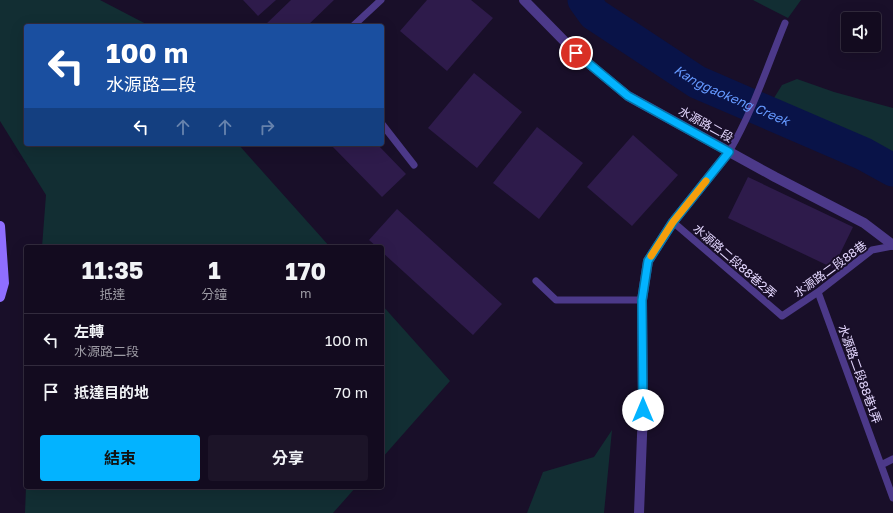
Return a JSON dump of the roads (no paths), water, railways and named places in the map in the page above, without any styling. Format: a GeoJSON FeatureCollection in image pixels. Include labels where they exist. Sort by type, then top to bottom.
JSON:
{"type":"FeatureCollection","features":[{"type":"Feature","properties":{"kind":"street","name":"水源路二段"},"geometry":{"type":"LineString","coordinates":[[524,0],[576,53],[628,96],[774,177],[864,223],[893,245]]}},
{"type":"Feature","properties":{"kind":"street"},"geometry":{"type":"LineString","coordinates":[[638,513],[643,410],[642,300],[648,261],[673,222],[729,152]]}},
{"type":"Feature","properties":{"kind":"street"},"geometry":{"type":"LineString","coordinates":[[0,226],[4,283],[0,297]]}},
{"type":"Feature","properties":{"kind":"lane"},"geometry":{"type":"LineString","coordinates":[[356,24],[381,0]]}},
{"type":"Feature","properties":{"kind":"lane"},"geometry":{"type":"LineString","coordinates":[[729,152],[742,129],[761,86],[767,66],[785,23]]}},
{"type":"Feature","properties":{"kind":"lane"},"geometry":{"type":"LineString","coordinates":[[384,127],[414,165]]}},
{"type":"Feature","properties":{"kind":"lane","name":"水源路二段88巷2弄"},"geometry":{"type":"LineString","coordinates":[[673,222],[782,316]]}},
{"type":"Feature","properties":{"kind":"lane","name":"水源路二段88巷"},"geometry":{"type":"LineString","coordinates":[[782,316],[818,292],[872,250],[893,245]]}},
{"type":"Feature","properties":{"kind":"lane"},"geometry":{"type":"LineString","coordinates":[[536,281],[556,300],[642,300]]}},
{"type":"Feature","properties":{"kind":"lane","name":"水源路二段88巷1弄"},"geometry":{"type":"LineString","coordinates":[[818,292],[893,498]]}},
{"type":"Feature","properties":{"kind":"lane"},"geometry":{"type":"LineString","coordinates":[[881,465],[893,459]]}},
{"type":"Feature","properties":{"kind":"waterway","name":"Kanggaokeng Creek"},"geometry":{"type":"LineString","coordinates":[[584,0],[594,14],[697,82],[864,154],[893,170]]}}]}
